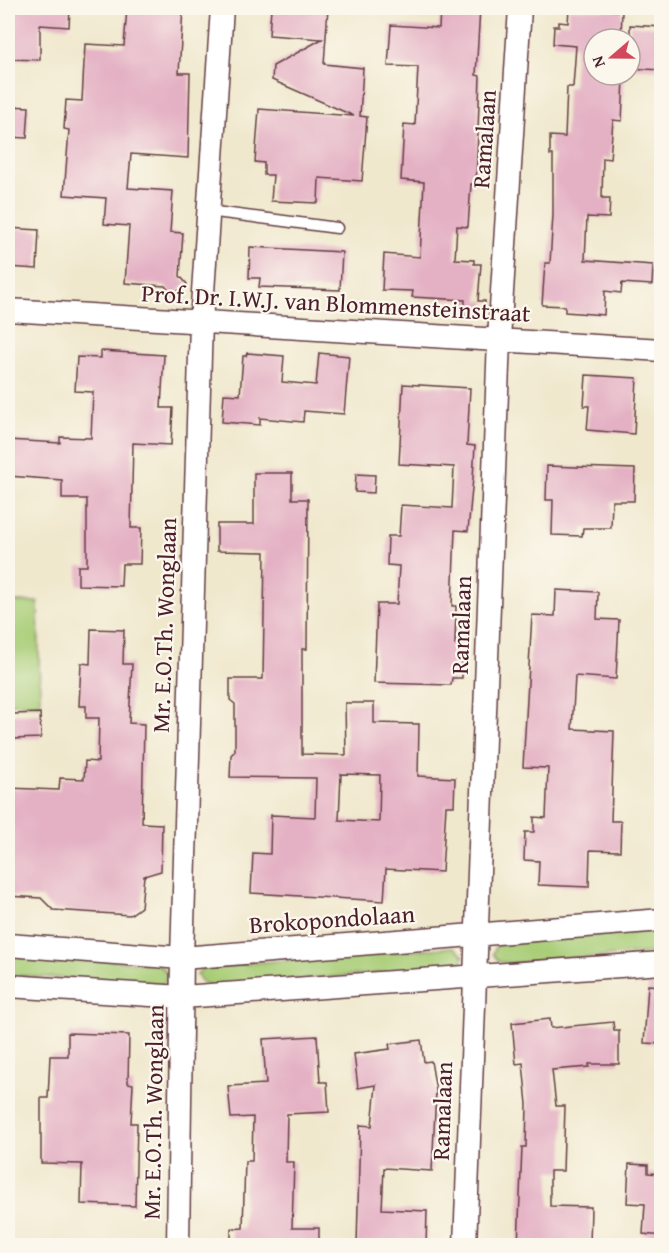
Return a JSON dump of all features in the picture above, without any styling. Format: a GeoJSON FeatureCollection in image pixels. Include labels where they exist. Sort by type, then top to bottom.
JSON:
{"type":"FeatureCollection","features":[{"type":"Feature","properties":{"kind":"street","name":"Mr. E.O.Th. Wonglaan"},"geometry":{"type":"LineString","coordinates":[[178,1245],[182,958],[201,322],[222,8]]}},
{"type":"Feature","properties":{"kind":"street","name":"Ramalaan"},"geometry":{"type":"LineString","coordinates":[[465,1245],[473,978],[499,339],[520,8]]}},
{"type":"Feature","properties":{"kind":"street","name":"Prof. Dr. I.W.J. van Blommensteinstraat"},"geometry":{"type":"LineString","coordinates":[[8,310],[662,350]]}},
{"type":"Feature","properties":{"kind":"street","name":"Brokopondolaan"},"geometry":{"type":"LineString","coordinates":[[8,945],[182,958],[662,920]]}},
{"type":"Feature","properties":{"kind":"street"},"geometry":{"type":"LineString","coordinates":[[8,986],[182,997],[662,963]]}},
{"type":"Feature","properties":{"kind":"lane"},"geometry":{"type":"LineString","coordinates":[[208,211],[337,228]]}},
{"type":"Feature","properties":{"kind":"green space"},"geometry":{"type":"Polygon","coordinates":[[[8,602],[38,602],[40,704],[8,703],[8,602]]]}},
{"type":"Feature","properties":{"kind":"green space"},"geometry":{"type":"Polygon","coordinates":[[[661,929],[661,952],[510,963],[499,962],[493,954],[496,946],[510,943],[661,929]]]}},
{"type":"Feature","properties":{"kind":"green space"},"geometry":{"type":"Polygon","coordinates":[[[454,947],[464,956],[462,962],[452,967],[212,987],[201,981],[197,975],[203,967],[454,947]]]}},
{"type":"Feature","properties":{"kind":"green space"},"geometry":{"type":"Polygon","coordinates":[[[8,954],[159,964],[168,975],[166,981],[161,984],[8,975],[8,954]]]}},
{"type":"Feature","properties":{"kind":"building"},"geometry":{"type":"Polygon","coordinates":[[[8,8],[70,8],[69,27],[40,25],[40,60],[8,59],[8,8]]]}},
{"type":"Feature","properties":{"kind":"building"},"geometry":{"type":"Polygon","coordinates":[[[127,8],[183,8],[179,73],[190,73],[188,158],[131,154],[128,188],[173,191],[170,232],[183,233],[180,276],[187,284],[173,295],[165,286],[125,283],[129,226],[104,224],[106,198],[64,195],[69,130],[64,129],[66,100],[82,101],[85,44],[124,46],[127,8]]]}},
{"type":"Feature","properties":{"kind":"building"},"geometry":{"type":"Polygon","coordinates":[[[271,8],[328,8],[324,64],[363,68],[360,116],[367,117],[362,181],[319,178],[318,203],[271,201],[273,175],[264,175],[264,163],[255,162],[259,109],[354,116],[272,80],[273,66],[322,39],[269,35],[271,8]]]}},
{"type":"Feature","properties":{"kind":"building"},"geometry":{"type":"Polygon","coordinates":[[[440,8],[480,8],[476,75],[480,76],[476,184],[471,184],[468,227],[457,226],[455,259],[474,260],[474,264],[481,264],[478,301],[485,301],[484,317],[464,316],[465,300],[412,297],[413,291],[382,290],[384,254],[420,257],[424,182],[401,180],[404,124],[415,125],[418,67],[388,66],[391,25],[439,28],[440,8]]]}},
{"type":"Feature","properties":{"kind":"building"},"geometry":{"type":"Polygon","coordinates":[[[569,8],[622,11],[621,27],[582,27],[582,87],[624,87],[622,121],[613,120],[610,159],[603,158],[602,198],[610,198],[609,218],[587,217],[585,260],[653,265],[652,285],[622,283],[621,293],[605,291],[604,315],[565,312],[565,306],[542,305],[545,263],[550,263],[553,215],[553,155],[550,155],[550,136],[565,137],[567,87],[573,87],[576,46],[553,44],[554,26],[559,26],[559,22],[568,23],[569,8]]]}},
{"type":"Feature","properties":{"kind":"building"},"geometry":{"type":"Polygon","coordinates":[[[630,25],[662,27],[660,70],[642,69],[642,27],[630,27],[630,25]]]}},
{"type":"Feature","properties":{"kind":"building"},"geometry":{"type":"Polygon","coordinates":[[[8,106],[29,107],[27,138],[8,137],[8,106]]]}},
{"type":"Feature","properties":{"kind":"building"},"geometry":{"type":"Polygon","coordinates":[[[8,228],[39,230],[37,269],[8,267],[8,228]]]}},
{"type":"Feature","properties":{"kind":"building"},"geometry":{"type":"Polygon","coordinates":[[[250,247],[342,252],[340,290],[259,287],[260,278],[249,278],[250,247]]]}},
{"type":"Feature","properties":{"kind":"building"},"geometry":{"type":"Polygon","coordinates":[[[101,351],[164,355],[161,408],[173,408],[171,445],[133,443],[131,528],[141,528],[140,564],[122,564],[121,586],[78,585],[78,566],[87,566],[87,499],[62,499],[62,480],[8,476],[8,440],[60,443],[60,437],[91,438],[93,392],[75,391],[77,357],[101,358],[101,351]]]}},
{"type":"Feature","properties":{"kind":"building"},"geometry":{"type":"Polygon","coordinates":[[[247,353],[284,356],[282,382],[316,385],[319,353],[349,356],[344,414],[304,411],[303,422],[260,418],[260,425],[222,422],[224,394],[240,395],[243,356],[247,353]]]}},
{"type":"Feature","properties":{"kind":"building"},"geometry":{"type":"Polygon","coordinates":[[[586,375],[637,378],[634,434],[587,430],[589,406],[584,406],[586,375]]]}},
{"type":"Feature","properties":{"kind":"building"},"geometry":{"type":"Polygon","coordinates":[[[403,384],[470,388],[467,445],[475,446],[473,478],[468,531],[455,530],[452,606],[456,606],[455,644],[463,644],[462,678],[452,678],[451,685],[374,683],[377,604],[397,604],[399,566],[387,565],[388,536],[399,536],[401,505],[452,508],[454,467],[399,464],[403,384]]]}},
{"type":"Feature","properties":{"kind":"building"},"geometry":{"type":"Polygon","coordinates":[[[547,466],[635,469],[634,501],[612,501],[611,528],[583,528],[582,536],[552,535],[553,500],[546,500],[547,466]]]}},
{"type":"Feature","properties":{"kind":"building"},"geometry":{"type":"Polygon","coordinates":[[[254,473],[292,473],[292,499],[308,499],[307,649],[302,649],[302,754],[346,755],[345,703],[374,703],[374,723],[419,724],[418,776],[455,778],[454,806],[446,806],[442,872],[386,869],[384,901],[251,893],[253,853],[270,854],[271,815],[315,817],[316,778],[230,777],[231,755],[235,751],[235,704],[230,700],[230,679],[263,679],[265,552],[217,551],[217,524],[254,524],[254,473]],[[341,774],[339,820],[379,822],[380,775],[341,774]]]}},
{"type":"Feature","properties":{"kind":"building"},"geometry":{"type":"Polygon","coordinates":[[[356,474],[375,475],[374,493],[355,492],[356,474]]]}},
{"type":"Feature","properties":{"kind":"building"},"geometry":{"type":"Polygon","coordinates":[[[556,590],[598,592],[597,619],[619,620],[616,679],[575,676],[572,729],[614,731],[611,821],[621,821],[620,851],[590,850],[589,887],[538,885],[539,861],[524,860],[525,832],[534,832],[534,817],[546,818],[548,768],[523,767],[532,615],[555,616],[556,590]]]}},
{"type":"Feature","properties":{"kind":"building"},"geometry":{"type":"Polygon","coordinates":[[[91,629],[124,630],[123,664],[132,664],[129,723],[144,724],[142,823],[162,824],[161,871],[144,876],[141,907],[130,915],[53,910],[41,898],[8,896],[8,788],[59,790],[60,778],[84,779],[85,761],[98,762],[99,718],[86,718],[86,706],[79,706],[81,663],[90,664],[91,629]]]}},
{"type":"Feature","properties":{"kind":"building"},"geometry":{"type":"Polygon","coordinates":[[[40,713],[41,738],[11,739],[13,714],[40,713]]]}},
{"type":"Feature","properties":{"kind":"building"},"geometry":{"type":"Polygon","coordinates":[[[648,985],[662,986],[662,1044],[644,1043],[648,985]]]}},
{"type":"Feature","properties":{"kind":"building"},"geometry":{"type":"Polygon","coordinates":[[[550,1019],[551,1028],[613,1022],[614,1030],[619,1030],[619,1064],[589,1064],[589,1067],[552,1070],[556,1106],[565,1106],[563,1171],[550,1171],[550,1206],[591,1207],[590,1245],[518,1245],[522,1147],[526,1147],[527,1104],[523,1063],[516,1064],[512,1023],[550,1019]]]}},
{"type":"Feature","properties":{"kind":"building"},"geometry":{"type":"Polygon","coordinates":[[[68,1033],[129,1035],[128,1083],[133,1084],[131,1123],[137,1123],[135,1206],[81,1204],[82,1164],[41,1163],[41,1098],[48,1098],[50,1056],[68,1056],[68,1033]]]}},
{"type":"Feature","properties":{"kind":"building"},"geometry":{"type":"Polygon","coordinates":[[[317,1036],[320,1082],[327,1082],[329,1112],[287,1114],[286,1162],[294,1162],[292,1228],[319,1228],[319,1245],[231,1245],[231,1229],[243,1228],[245,1161],[252,1161],[253,1117],[231,1118],[228,1086],[266,1084],[263,1039],[317,1036]]]}},
{"type":"Feature","properties":{"kind":"building"},"geometry":{"type":"Polygon","coordinates":[[[421,1040],[424,1062],[431,1061],[436,1091],[432,1171],[384,1168],[382,1209],[427,1211],[426,1245],[357,1245],[360,1125],[372,1126],[376,1085],[358,1088],[354,1054],[390,1049],[389,1044],[421,1040]]]}},
{"type":"Feature","properties":{"kind":"building"},"geometry":{"type":"Polygon","coordinates":[[[629,1164],[648,1165],[648,1173],[662,1174],[662,1236],[643,1234],[645,1204],[627,1203],[629,1164]]]}}]}
